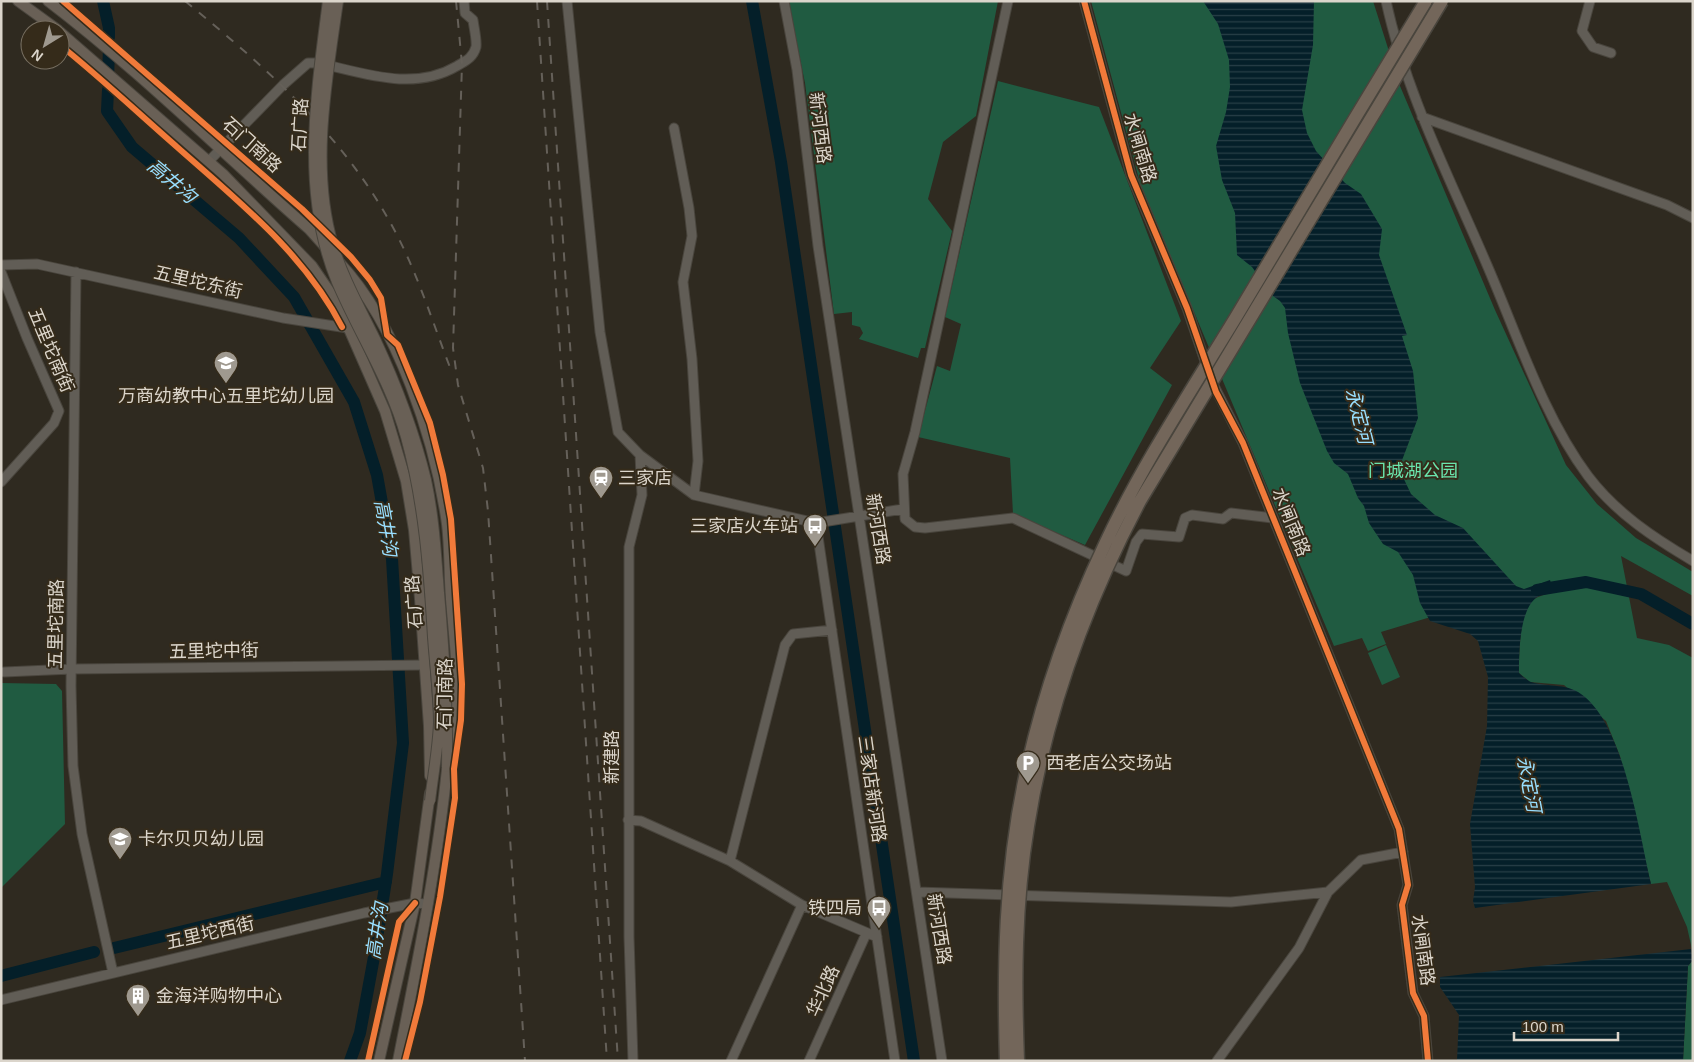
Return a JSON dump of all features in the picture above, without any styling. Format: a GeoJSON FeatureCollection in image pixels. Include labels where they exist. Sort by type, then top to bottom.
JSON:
{"type":"FeatureCollection","features":[{"type":"Feature","properties":{"kind":"highway"},"geometry":{"type":"LineString","coordinates":[[1006,1061],[1005,938],[1016,824],[1024,780],[1048,689],[1080,601],[1105,543],[1154,454],[1426,1]]}},
{"type":"Feature","properties":{"kind":"highway"},"geometry":{"type":"LineString","coordinates":[[1018,1061],[1016,938],[1027,826],[1047,734],[1074,646],[1115,548],[1140,501],[1442,1]]}},
{"type":"Feature","properties":{"kind":"main road","name":"石门南路"},"geometry":{"type":"LineString","coordinates":[[18,1],[44,20]]}},
{"type":"Feature","properties":{"kind":"main road","name":"石门南路"},"geometry":{"type":"LineString","coordinates":[[48,1],[88,31],[219,151],[309,229],[353,276],[369,300],[387,334],[413,393],[428,439],[447,525],[457,684],[456,720],[447,767],[443,814],[398,1061]]}},
{"type":"Feature","properties":{"kind":"main road","name":"石广路"},"geometry":{"type":"LineString","coordinates":[[328,1],[313,134],[315,189],[325,247],[337,281],[385,380],[406,436],[419,495],[428,557],[439,723],[430,801]]}},
{"type":"Feature","properties":{"kind":"main road","name":"石广路"},"geometry":{"type":"LineString","coordinates":[[338,1],[325,107],[322,153],[325,200],[333,244],[352,292],[399,392],[426,480],[434,527],[448,710],[447,767]]}},
{"type":"Feature","properties":{"kind":"main road","name":"石门南路"},"geometry":{"type":"LineString","coordinates":[[70,40],[209,161],[269,219],[312,266],[338,304],[385,411],[406,481],[414,530],[430,726],[430,801],[415,903],[379,1061]]}},
{"type":"Feature","properties":{"kind":"street"},"geometry":{"type":"LineString","coordinates":[[209,161],[283,85],[308,63],[318,63],[390,79],[415,81],[434,77],[462,64],[470,58],[476,47],[473,20],[465,13],[464,1]]}},
{"type":"Feature","properties":{"kind":"street"},"geometry":{"type":"LineString","coordinates":[[567,1],[600,332],[618,432],[640,455],[694,495],[816,523],[903,509]]}},
{"type":"Feature","properties":{"kind":"street","name":"新河西路"},"geometry":{"type":"LineString","coordinates":[[784,1],[797,70],[820,256],[942,1061]]}},
{"type":"Feature","properties":{"kind":"street"},"geometry":{"type":"LineString","coordinates":[[1008,1],[915,432],[903,474],[903,509],[905,519],[915,528],[1013,518],[1126,571],[1136,542],[1142,534],[1179,537],[1185,518],[1192,515],[1223,519],[1231,512],[1273,518]]}},
{"type":"Feature","properties":{"kind":"street","name":"水闸南路"},"geometry":{"type":"LineString","coordinates":[[1084,1],[1131,175],[1187,308],[1216,392],[1242,443],[1399,829],[1408,885],[1402,905],[1413,993],[1424,1016],[1428,1061]]}},
{"type":"Feature","properties":{"kind":"street"},"geometry":{"type":"LineString","coordinates":[[1386,1],[1391,27],[1422,118],[1556,425],[1588,476],[1619,511],[1661,542],[1693,561]]}},
{"type":"Feature","properties":{"kind":"street"},"geometry":{"type":"LineString","coordinates":[[1590,1],[1582,31],[1593,47],[1610,53]]}},
{"type":"Feature","properties":{"kind":"street"},"geometry":{"type":"LineString","coordinates":[[1422,118],[1667,205],[1693,218]]}},
{"type":"Feature","properties":{"kind":"street"},"geometry":{"type":"LineString","coordinates":[[674,128],[692,236],[683,282],[692,359],[698,462],[694,495]]}},
{"type":"Feature","properties":{"kind":"street","name":"五里坨东街"},"geometry":{"type":"LineString","coordinates":[[1,265],[37,264],[283,318],[387,334]]}},
{"type":"Feature","properties":{"kind":"street","name":"五里坨南街"},"geometry":{"type":"LineString","coordinates":[[1,272],[26,338],[59,411],[54,423],[1,482]]}},
{"type":"Feature","properties":{"kind":"street","name":"五里坨南路"},"geometry":{"type":"LineString","coordinates":[[76,272],[72,669],[73,766],[82,834],[113,973]]}},
{"type":"Feature","properties":{"kind":"street","name":"新建路"},"geometry":{"type":"LineString","coordinates":[[633,1061],[628,820],[629,547],[642,495],[640,455]]}},
{"type":"Feature","properties":{"kind":"street","name":"三家店新河路"},"geometry":{"type":"LineString","coordinates":[[816,523],[895,1061]]}},
{"type":"Feature","properties":{"kind":"street"},"geometry":{"type":"LineString","coordinates":[[730,861],[785,645],[792,634],[832,630]]}},
{"type":"Feature","properties":{"kind":"street","name":"五里坨中街"},"geometry":{"type":"LineString","coordinates":[[4,672],[72,669],[424,665]]}},
{"type":"Feature","properties":{"kind":"street"},"geometry":{"type":"LineString","coordinates":[[628,820],[641,821],[730,861],[802,905],[866,934],[877,937]]}},
{"type":"Feature","properties":{"kind":"street"},"geometry":{"type":"LineString","coordinates":[[1217,1061],[1299,948],[1328,892],[1361,860],[1402,852]]}},
{"type":"Feature","properties":{"kind":"street"},"geometry":{"type":"LineString","coordinates":[[917,892],[1231,902],[1328,892]]}},
{"type":"Feature","properties":{"kind":"street","name":"五里坨西街"},"geometry":{"type":"LineString","coordinates":[[1,1000],[364,913],[415,903],[426,904]]}},
{"type":"Feature","properties":{"kind":"street"},"geometry":{"type":"LineString","coordinates":[[731,1061],[802,905]]}},
{"type":"Feature","properties":{"kind":"street","name":"华北路"},"geometry":{"type":"LineString","coordinates":[[809,1061],[866,934]]}},
{"type":"Feature","properties":{"kind":"green space"},"geometry":{"type":"Polygon","coordinates":[[[788,1],[998,1],[976,116],[943,142],[928,199],[952,231],[925,348],[921,348],[918,358],[859,339],[863,333],[860,327],[852,325],[852,312],[834,314],[805,83],[788,1]]]}},
{"type":"Feature","properties":{"kind":"green space","name":"门城湖公园"},"geometry":{"type":"Polygon","coordinates":[[[1091,1],[1373,1],[1400,86],[1495,310],[1566,465],[1597,504],[1636,538],[1693,572],[1693,596],[1621,556],[1637,638],[1669,645],[1693,658],[1693,954],[1687,927],[1667,882],[1651,884],[1620,756],[1606,721],[1564,685],[1530,682],[1519,673],[1521,630],[1527,606],[1534,599],[1551,593],[1510,593],[1381,632],[1386,644],[1368,651],[1362,638],[1334,646],[1140,183],[1091,1]]]}},
{"type":"Feature","properties":{"kind":"green space"},"geometry":{"type":"Polygon","coordinates":[[[998,81],[1099,107],[1181,321],[1150,368],[1172,385],[1085,545],[1013,514],[1010,458],[918,437],[937,366],[950,371],[961,324],[945,317],[998,81]]]}},
{"type":"Feature","properties":{"kind":"green space"},"geometry":{"type":"Polygon","coordinates":[[[1386,645],[1400,677],[1382,685],[1368,653],[1386,645]]]}},
{"type":"Feature","properties":{"kind":"green space"},"geometry":{"type":"Polygon","coordinates":[[[1,683],[56,684],[62,691],[65,824],[1,888],[1,683]]]}},
{"type":"Feature","properties":{"kind":"green space"},"geometry":{"type":"Polygon","coordinates":[[[1693,960],[1693,1061],[1683,1061],[1688,966],[1693,960]]]}},
{"type":"Feature","properties":{"kind":"water","name":"永定河"},"geometry":{"type":"Polygon","coordinates":[[[1203,1],[1314,1],[1313,45],[1302,110],[1307,133],[1316,151],[1345,183],[1361,194],[1382,229],[1379,255],[1407,335],[1402,336],[1413,371],[1418,418],[1401,463],[1402,475],[1411,494],[1435,515],[1463,528],[1516,586],[1524,589],[1550,580],[1554,592],[1539,596],[1532,601],[1527,610],[1520,643],[1519,673],[1531,682],[1565,687],[1579,692],[1599,713],[1620,757],[1635,811],[1651,884],[1475,908],[1473,901],[1475,887],[1470,824],[1487,726],[1488,677],[1478,641],[1470,634],[1430,621],[1420,603],[1413,575],[1398,552],[1383,544],[1369,523],[1364,506],[1358,498],[1348,474],[1334,463],[1327,451],[1300,383],[1288,333],[1285,308],[1273,296],[1252,267],[1237,255],[1235,213],[1222,180],[1216,146],[1226,112],[1230,87],[1229,60],[1218,24],[1203,1]]]}},
{"type":"Feature","properties":{"kind":"water"},"geometry":{"type":"Polygon","coordinates":[[[1691,949],[1693,960],[1688,966],[1683,1061],[1457,1061],[1459,1015],[1440,987],[1440,977],[1691,949]]]}},
{"type":"Feature","properties":{"kind":"waterway","name":"高井沟"},"geometry":{"type":"LineString","coordinates":[[103,1],[109,37]]}},
{"type":"Feature","properties":{"kind":"waterway"},"geometry":{"type":"LineString","coordinates":[[752,1],[781,162],[914,1061]]}},
{"type":"Feature","properties":{"kind":"waterway","name":"高井沟"},"geometry":{"type":"LineString","coordinates":[[108,82],[109,45]]}},
{"type":"Feature","properties":{"kind":"waterway","name":"高井沟"},"geometry":{"type":"LineString","coordinates":[[108,90],[107,111],[132,147],[239,238],[294,297],[354,402],[377,475],[392,559],[403,743],[387,874],[374,957],[360,1033],[350,1061]]}},
{"type":"Feature","properties":{"kind":"waterway"},"geometry":{"type":"LineString","coordinates":[[1537,590],[1586,582],[1641,594],[1693,624]]}},
{"type":"Feature","properties":{"kind":"waterway"},"geometry":{"type":"LineString","coordinates":[[114,948],[386,882]]}},
{"type":"Feature","properties":{"kind":"waterway"},"geometry":{"type":"LineString","coordinates":[[1,976],[94,952]]}},
{"type":"Feature","properties":{"kind":"railway"},"geometry":{"type":"LineString","coordinates":[[185,1],[247,53],[305,109],[356,170],[379,203],[407,255],[451,370]]}},
{"type":"Feature","properties":{"kind":"railway"},"geometry":{"type":"LineString","coordinates":[[456,1],[462,64],[453,348],[458,385],[483,468],[488,511],[525,1061]]}},
{"type":"Feature","properties":{"kind":"railway"},"geometry":{"type":"LineString","coordinates":[[537,1],[607,1061]]}},
{"type":"Feature","properties":{"kind":"railway"},"geometry":{"type":"LineString","coordinates":[[547,1],[618,1061]]}},
{"type":"Feature","properties":{"kind":"cycle path"},"geometry":{"type":"LineString","coordinates":[[63,1],[302,209],[351,257],[370,280],[381,298],[387,335],[398,345],[430,423],[443,475],[451,519],[462,684],[461,720],[454,769],[455,798],[440,897],[420,1002],[405,1061]]}},
{"type":"Feature","properties":{"kind":"cycle path"},"geometry":{"type":"LineString","coordinates":[[1084,1],[1131,175],[1187,308],[1216,392],[1243,443],[1399,829],[1408,885],[1402,905],[1413,993],[1424,1016],[1428,1061]]}},
{"type":"Feature","properties":{"kind":"cycle path"},"geometry":{"type":"LineString","coordinates":[[70,53],[246,208],[268,230],[309,275],[327,300],[342,327]]}},
{"type":"Feature","properties":{"kind":"cycle path"},"geometry":{"type":"LineString","coordinates":[[368,1061],[399,922],[415,903]]}},
{"type":"Feature","properties":{"kind":"place","name":"万商幼教中心五里坨幼儿园"},"geometry":{"type":"Point","coordinates":[226,384]}},
{"type":"Feature","properties":{"kind":"place","name":"三家店"},"geometry":{"type":"Point","coordinates":[601,499]}},
{"type":"Feature","properties":{"kind":"place","name":"三家店火车站"},"geometry":{"type":"Point","coordinates":[815,547]}},
{"type":"Feature","properties":{"kind":"place","name":"西老店公交场站"},"geometry":{"type":"Point","coordinates":[1028,784]}},
{"type":"Feature","properties":{"kind":"place","name":"卡尔贝贝幼儿园"},"geometry":{"type":"Point","coordinates":[120,860]}},
{"type":"Feature","properties":{"kind":"place","name":"铁四局"},"geometry":{"type":"Point","coordinates":[879,929]}},
{"type":"Feature","properties":{"kind":"place","name":"金海洋购物中心"},"geometry":{"type":"Point","coordinates":[138,1017]}}]}
